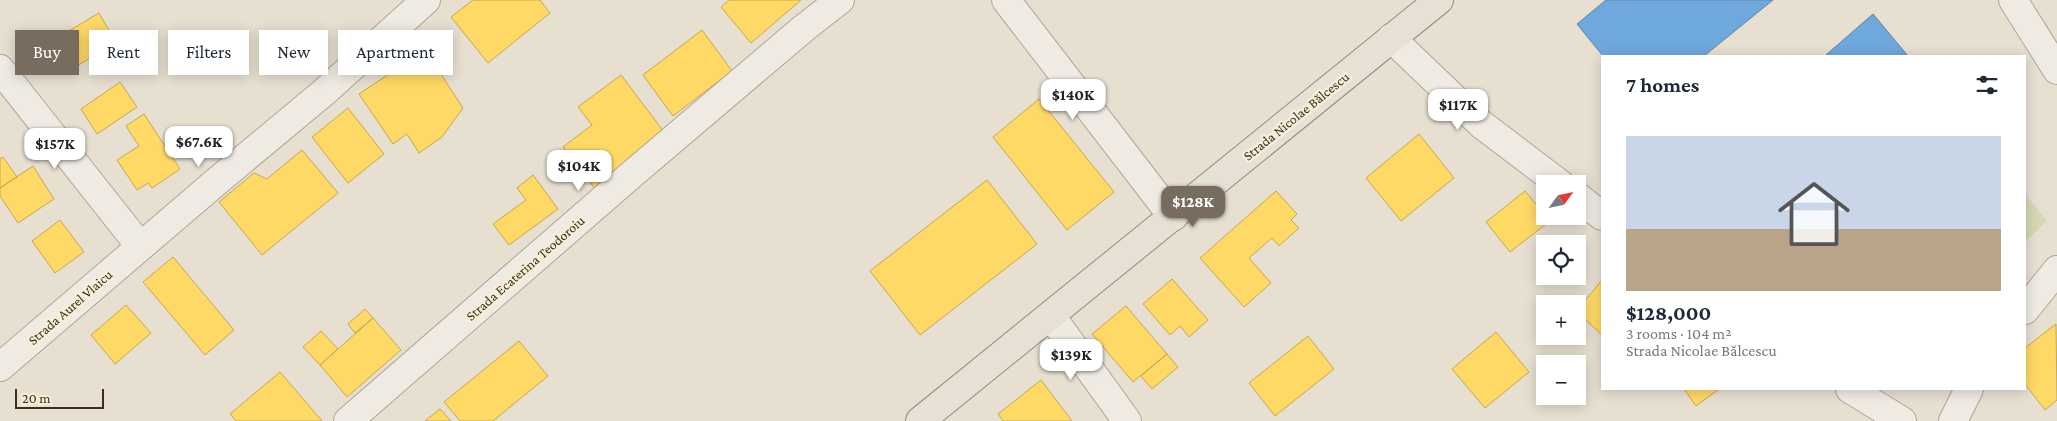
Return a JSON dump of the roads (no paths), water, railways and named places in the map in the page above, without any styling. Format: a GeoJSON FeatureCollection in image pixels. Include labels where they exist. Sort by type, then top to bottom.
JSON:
{"type":"FeatureCollection","features":[{"type":"Feature","properties":{"kind":"main road","name":"Strada Nicolae Bălcescu"},"geometry":{"type":"LineString","coordinates":[[920,421],[1439,0]]}},
{"type":"Feature","properties":{"kind":"street","name":"Strada Aurel Vlaicu"},"geometry":{"type":"LineString","coordinates":[[0,367],[323,92],[426,0]]}},
{"type":"Feature","properties":{"kind":"street","name":"Strada Ecaterina Teodoroiu"},"geometry":{"type":"LineString","coordinates":[[348,421],[631,175],[804,28],[840,0]]}},
{"type":"Feature","properties":{"kind":"street"},"geometry":{"type":"LineString","coordinates":[[1006,0],[1173,217]]}},
{"type":"Feature","properties":{"kind":"street"},"geometry":{"type":"LineString","coordinates":[[2013,0],[2057,70]]}},
{"type":"Feature","properties":{"kind":"street"},"geometry":{"type":"LineString","coordinates":[[1391,38],[1481,124],[1548,175]]}},
{"type":"Feature","properties":{"kind":"street"},"geometry":{"type":"LineString","coordinates":[[0,70],[140,246]]}},
{"type":"Feature","properties":{"kind":"street"},"geometry":{"type":"LineString","coordinates":[[1586,203],[1601,215]]}},
{"type":"Feature","properties":{"kind":"street"},"geometry":{"type":"LineString","coordinates":[[2026,309],[2057,270]]}},
{"type":"Feature","properties":{"kind":"street"},"geometry":{"type":"LineString","coordinates":[[1051,316],[1127,421]]}},
{"type":"Feature","properties":{"kind":"street"},"geometry":{"type":"LineString","coordinates":[[1852,390],[1902,421]]}},
{"type":"Feature","properties":{"kind":"street"},"geometry":{"type":"LineString","coordinates":[[1953,421],[1968,390]]}}]}
